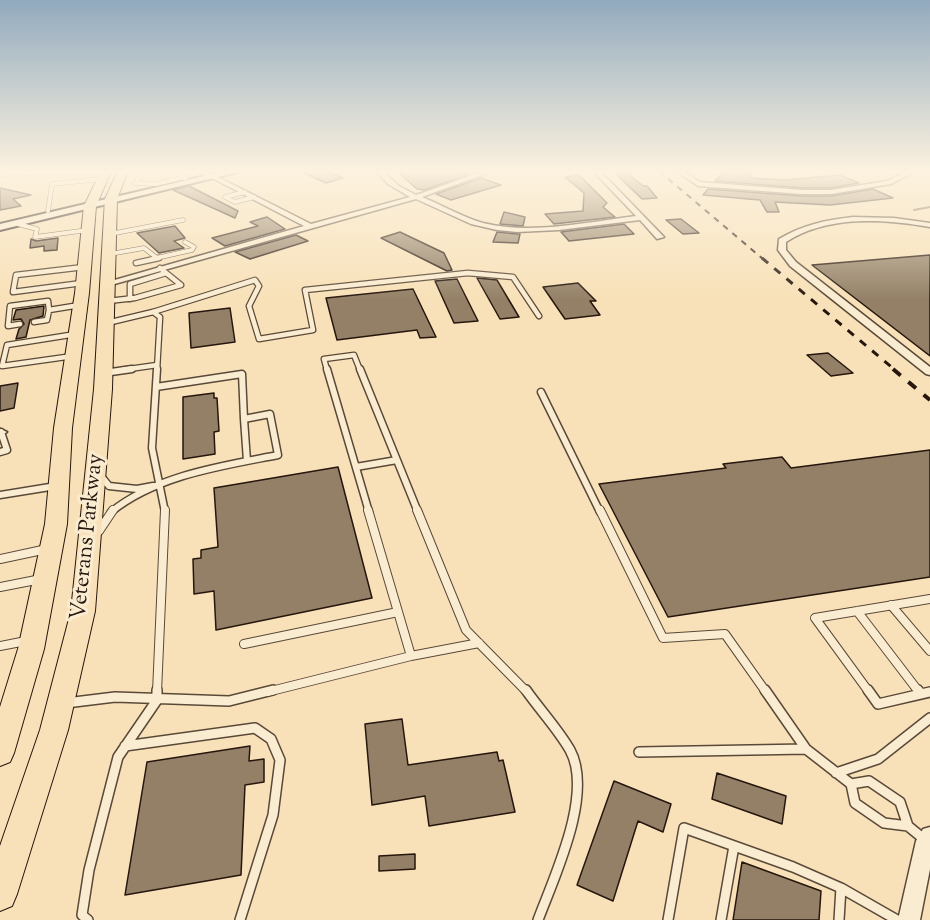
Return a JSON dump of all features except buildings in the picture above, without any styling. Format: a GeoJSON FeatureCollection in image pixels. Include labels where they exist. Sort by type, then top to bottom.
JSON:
{"type":"FeatureCollection","features":[{"type":"Feature","properties":{"kind":"main road"},"geometry":{"type":"LineString","coordinates":[[0,221],[34,214]]}},
{"type":"Feature","properties":{"kind":"main road"},"geometry":{"type":"LineString","coordinates":[[0,227],[52,214]]}},
{"type":"Feature","properties":{"kind":"main road","name":"Veterans Parkway"},"geometry":{"type":"LineString","coordinates":[[0,752],[32,640],[51,548],[60,485],[63,428],[81,305],[90,214]]}},
{"type":"Feature","properties":{"kind":"main road","name":"Veterans Parkway"},"geometry":{"type":"LineString","coordinates":[[0,894],[61,703],[83,611],[104,373],[111,214]]}},
{"type":"Feature","properties":{"kind":"main road"},"geometry":{"type":"LineString","coordinates":[[36,218],[72,215],[89,226]]}},
{"type":"Feature","properties":{"kind":"main road"},"geometry":{"type":"LineString","coordinates":[[77,331],[106,323]]}},
{"type":"Feature","properties":{"kind":"street"},"geometry":{"type":"LineString","coordinates":[[286,214],[309,226]]}},
{"type":"Feature","properties":{"kind":"street"},"geometry":{"type":"LineString","coordinates":[[108,283],[163,271],[201,256],[354,214]]}},
{"type":"Feature","properties":{"kind":"street"},"geometry":{"type":"LineString","coordinates":[[456,214],[479,224],[514,229],[640,218]]}},
{"type":"Feature","properties":{"kind":"street"},"geometry":{"type":"LineString","coordinates":[[636,214],[660,237]]}},
{"type":"Feature","properties":{"kind":"street"},"geometry":{"type":"LineString","coordinates":[[930,225],[890,219],[816,225],[791,233],[782,241],[782,250],[793,264],[930,372]]}},
{"type":"Feature","properties":{"kind":"street"},"geometry":{"type":"LineString","coordinates":[[909,920],[929,840]]}},
{"type":"Feature","properties":{"kind":"lane"},"geometry":{"type":"LineString","coordinates":[[110,234],[183,220]]}},
{"type":"Feature","properties":{"kind":"lane"},"geometry":{"type":"LineString","coordinates":[[14,223],[37,229],[35,237],[89,226]]}},
{"type":"Feature","properties":{"kind":"lane"},"geometry":{"type":"LineString","coordinates":[[185,242],[194,247],[192,250]]}},
{"type":"Feature","properties":{"kind":"lane"},"geometry":{"type":"LineString","coordinates":[[109,254],[144,248],[157,258]]}},
{"type":"Feature","properties":{"kind":"lane"},"geometry":{"type":"LineString","coordinates":[[136,263],[192,250],[201,256]]}},
{"type":"Feature","properties":{"kind":"lane"},"geometry":{"type":"LineString","coordinates":[[83,283],[13,292],[16,275],[85,266]]}},
{"type":"Feature","properties":{"kind":"lane"},"geometry":{"type":"LineString","coordinates":[[107,301],[130,299],[181,285],[163,271],[130,284],[130,299]]}},
{"type":"Feature","properties":{"kind":"lane"},"geometry":{"type":"LineString","coordinates":[[106,323],[153,312],[255,280],[259,286],[249,306],[259,339],[313,330],[306,290],[490,273],[513,277],[539,316]]}},
{"type":"Feature","properties":{"kind":"lane"},"geometry":{"type":"LineString","coordinates":[[20,324],[8,326],[10,306],[48,301],[47,320],[34,322]]}},
{"type":"Feature","properties":{"kind":"lane"},"geometry":{"type":"LineString","coordinates":[[49,310],[81,305]]}},
{"type":"Feature","properties":{"kind":"lane"},"geometry":{"type":"LineString","coordinates":[[88,920],[82,915],[89,870],[118,757],[157,700],[165,507],[152,448],[160,317],[153,312]]}},
{"type":"Feature","properties":{"kind":"lane"},"geometry":{"type":"LineString","coordinates":[[73,356],[2,366],[6,345],[77,331]]}},
{"type":"Feature","properties":{"kind":"lane"},"geometry":{"type":"LineString","coordinates":[[411,657],[324,359],[354,355],[466,630],[525,689],[571,752],[579,789],[565,846],[538,920]]}},
{"type":"Feature","properties":{"kind":"lane"},"geometry":{"type":"LineString","coordinates":[[104,373],[157,365]]}},
{"type":"Feature","properties":{"kind":"lane"},"geometry":{"type":"LineString","coordinates":[[156,387],[242,374],[247,461]]}},
{"type":"Feature","properties":{"kind":"lane"},"geometry":{"type":"LineString","coordinates":[[541,392],[663,638],[725,634],[806,749],[851,784],[855,803],[884,823],[908,826],[929,840]]}},
{"type":"Feature","properties":{"kind":"lane"},"geometry":{"type":"LineString","coordinates":[[89,549],[107,515],[118,506],[160,485],[199,471],[278,455],[270,414],[244,419]]}},
{"type":"Feature","properties":{"kind":"lane"},"geometry":{"type":"LineString","coordinates":[[0,452],[7,450],[1,433]]}},
{"type":"Feature","properties":{"kind":"lane"},"geometry":{"type":"LineString","coordinates":[[356,467],[397,460]]}},
{"type":"Feature","properties":{"kind":"lane"},"geometry":{"type":"LineString","coordinates":[[97,471],[109,486],[137,489],[160,485]]}},
{"type":"Feature","properties":{"kind":"lane"},"geometry":{"type":"LineString","coordinates":[[0,495],[60,485]]}},
{"type":"Feature","properties":{"kind":"lane"},"geometry":{"type":"LineString","coordinates":[[0,560],[51,548]]}},
{"type":"Feature","properties":{"kind":"lane"},"geometry":{"type":"LineString","coordinates":[[0,588],[44,578]]}},
{"type":"Feature","properties":{"kind":"lane"},"geometry":{"type":"LineString","coordinates":[[930,599],[814,618],[878,704],[930,692]]}},
{"type":"Feature","properties":{"kind":"lane"},"geometry":{"type":"LineString","coordinates":[[891,605],[930,651]]}},
{"type":"Feature","properties":{"kind":"lane"},"geometry":{"type":"LineString","coordinates":[[857,611],[921,694]]}},
{"type":"Feature","properties":{"kind":"lane"},"geometry":{"type":"LineString","coordinates":[[244,644],[398,612]]}},
{"type":"Feature","properties":{"kind":"lane"},"geometry":{"type":"LineString","coordinates":[[0,646],[32,640]]}},
{"type":"Feature","properties":{"kind":"lane"},"geometry":{"type":"LineString","coordinates":[[61,703],[115,697],[230,701],[479,643]]}},
{"type":"Feature","properties":{"kind":"lane"},"geometry":{"type":"LineString","coordinates":[[836,773],[878,759],[930,718]]}},
{"type":"Feature","properties":{"kind":"lane"},"geometry":{"type":"LineString","coordinates":[[125,746],[255,728],[271,739],[280,760],[273,815],[240,920]]}},
{"type":"Feature","properties":{"kind":"lane"},"geometry":{"type":"LineString","coordinates":[[639,752],[806,749]]}},
{"type":"Feature","properties":{"kind":"lane"},"geometry":{"type":"LineString","coordinates":[[851,784],[869,781],[900,802],[908,826]]}},
{"type":"Feature","properties":{"kind":"lane"},"geometry":{"type":"LineString","coordinates":[[668,920],[684,828],[841,888],[897,920]]}},
{"type":"Feature","properties":{"kind":"lane"},"geometry":{"type":"LineString","coordinates":[[721,920],[734,846]]}},
{"type":"Feature","properties":{"kind":"lane"},"geometry":{"type":"LineString","coordinates":[[839,920],[841,888]]}},
{"type":"Feature","properties":{"kind":"railway"},"geometry":{"type":"LineString","coordinates":[[710,214],[763,259]]}},
{"type":"Feature","properties":{"kind":"railway"},"geometry":{"type":"LineString","coordinates":[[762,258],[895,370]]}},
{"type":"Feature","properties":{"kind":"railway"},"geometry":{"type":"LineString","coordinates":[[893,369],[930,400]]}}]}
